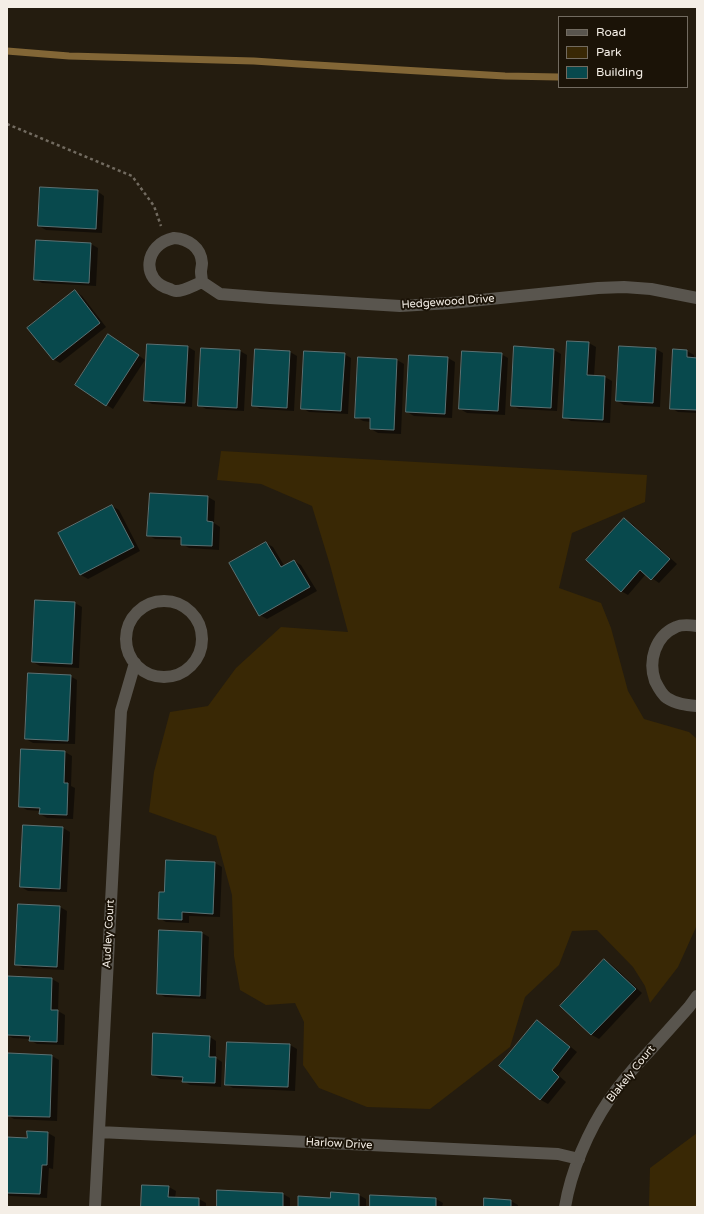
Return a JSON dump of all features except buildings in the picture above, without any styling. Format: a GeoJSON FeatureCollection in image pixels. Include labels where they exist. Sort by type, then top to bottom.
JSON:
{"type":"FeatureCollection","features":[{"type":"Feature","properties":{"kind":"street"},"geometry":{"type":"LineString","coordinates":[[181,238],[188,240],[194,245],[200,254],[202,263],[202,282],[175,291],[163,287],[154,280],[150,270],[150,261],[154,249],[166,240],[181,238]]}},
{"type":"Feature","properties":{"kind":"street","name":"Hedgewood Drive"},"geometry":{"type":"LineString","coordinates":[[202,282],[220,294],[400,306],[450,303],[598,288],[624,287],[651,289],[697,298]]}},
{"type":"Feature","properties":{"kind":"street"},"geometry":{"type":"LineString","coordinates":[[163,601],[175,603],[186,608],[195,617],[200,628],[202,641],[198,654],[192,664],[182,672],[169,676],[156,676],[144,672],[135,663],[129,653],[126,641],[127,629],[133,618],[141,609],[151,603],[163,601]]}},
{"type":"Feature","properties":{"kind":"street"},"geometry":{"type":"LineString","coordinates":[[697,626],[688,624],[676,626],[664,634],[656,645],[652,659],[652,674],[658,687],[667,698],[678,703],[697,706]]}},
{"type":"Feature","properties":{"kind":"street","name":"Audley Court"},"geometry":{"type":"LineString","coordinates":[[95,1207],[121,711],[135,663]]}},
{"type":"Feature","properties":{"kind":"street","name":"Blakely Court"},"geometry":{"type":"LineString","coordinates":[[565,1207],[568,1191],[578,1159],[592,1128],[608,1100],[624,1079],[697,996]]}},
{"type":"Feature","properties":{"kind":"street","name":"Harlow Drive"},"geometry":{"type":"LineString","coordinates":[[99,1132],[558,1154],[578,1159]]}},
{"type":"Feature","properties":{"kind":"path"},"geometry":{"type":"LineString","coordinates":[[7,124],[132,176],[154,206],[166,240]]}},
{"type":"Feature","properties":{"kind":"green space"},"geometry":{"type":"Polygon","coordinates":[[[221,451],[647,475],[645,502],[572,533],[559,588],[601,603],[611,628],[628,691],[644,719],[689,732],[697,739],[697,925],[678,967],[650,1003],[645,986],[633,967],[597,930],[572,931],[559,965],[525,997],[510,1047],[430,1109],[367,1107],[319,1088],[303,1065],[304,1022],[295,1003],[266,1005],[240,990],[234,956],[232,895],[216,836],[149,812],[154,772],[170,712],[208,706],[236,668],[281,627],[348,632],[312,506],[261,484],[217,480],[221,451]]]}},
{"type":"Feature","properties":{"kind":"green space"},"geometry":{"type":"Polygon","coordinates":[[[697,1133],[697,1207],[649,1207],[650,1168],[697,1133]]]}},
{"type":"Feature","properties":{"kind":"waterway"},"geometry":{"type":"LineString","coordinates":[[7,51],[69,56],[254,61],[505,76],[558,77]]}}]}
